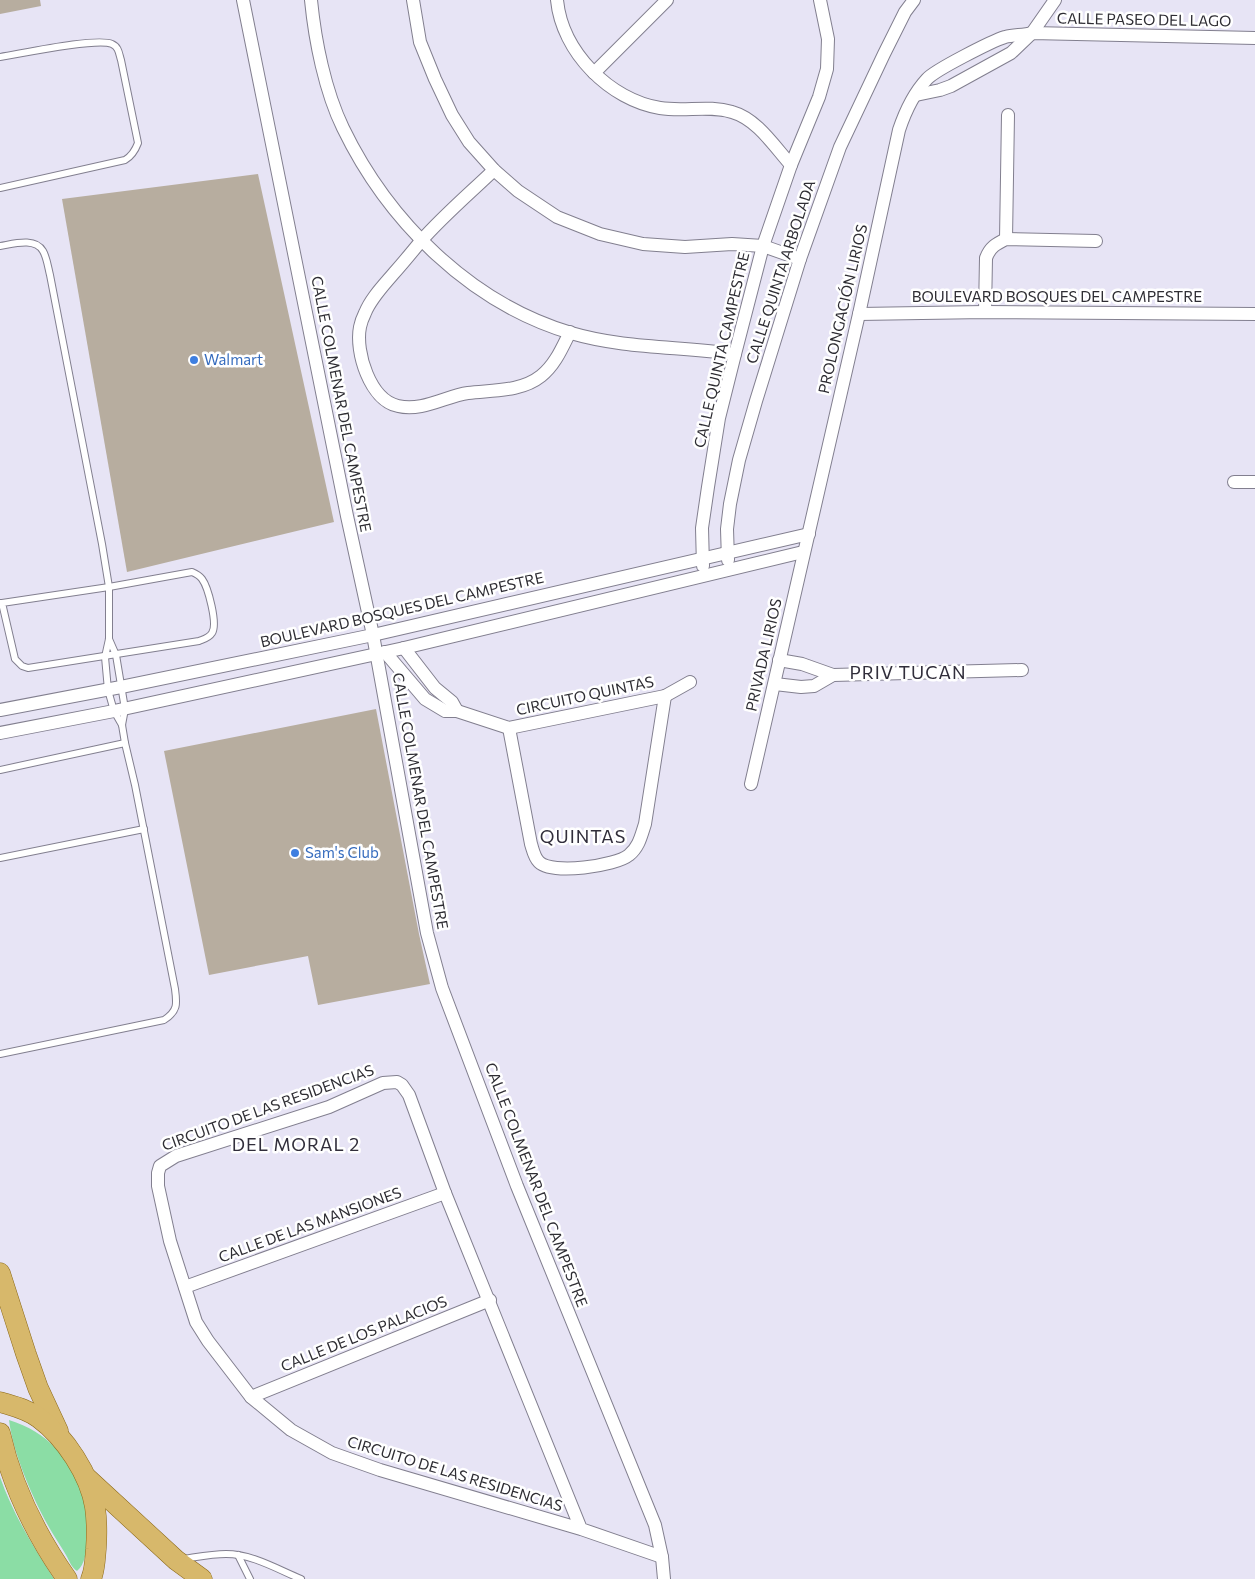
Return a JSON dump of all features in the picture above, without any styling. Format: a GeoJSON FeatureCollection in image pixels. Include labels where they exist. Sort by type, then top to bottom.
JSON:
{"type":"FeatureCollection","features":[{"type":"Feature","properties":{"kind":"main road"},"geometry":{"type":"LineString","coordinates":[[0,1273],[38,1388],[63,1442]]}},
{"type":"Feature","properties":{"kind":"main road"},"geometry":{"type":"LineString","coordinates":[[0,1402],[37,1416],[72,1453],[84,1476],[92,1495],[96,1520],[95,1562],[91,1579]]}},
{"type":"Feature","properties":{"kind":"main road"},"geometry":{"type":"LineString","coordinates":[[0,1433],[9,1465],[28,1513],[44,1544],[67,1579]]}},
{"type":"Feature","properties":{"kind":"main road"},"geometry":{"type":"LineString","coordinates":[[84,1476],[176,1560],[202,1579]]}},
{"type":"Feature","properties":{"kind":"street","name":"CALLE COLMENAR DEL CAMPESTRE"},"geometry":{"type":"LineString","coordinates":[[243,0],[347,516],[373,635],[381,653],[427,933],[442,988],[517,1186],[655,1525],[662,1557],[664,1579]]}},
{"type":"Feature","properties":{"kind":"street"},"geometry":{"type":"LineString","coordinates":[[311,0],[314,25],[326,82],[342,127],[368,174],[393,208],[422,240],[459,274],[496,299],[531,318],[570,332],[611,343],[702,349],[735,354]]}},
{"type":"Feature","properties":{"kind":"street"},"geometry":{"type":"LineString","coordinates":[[413,0],[420,42],[452,115],[469,142],[494,170],[518,191],[557,216],[600,234],[643,244],[685,247],[732,244],[763,246],[800,259]]}},
{"type":"Feature","properties":{"kind":"street"},"geometry":{"type":"LineString","coordinates":[[557,0],[558,12],[575,50],[594,73],[628,98],[660,108],[684,110],[712,109],[732,112],[749,120],[767,137],[790,165]]}},
{"type":"Feature","properties":{"kind":"street"},"geometry":{"type":"LineString","coordinates":[[594,73],[667,0]]}},
{"type":"Feature","properties":{"kind":"street","name":"CALLE QUINTA CAMPESTRE"},"geometry":{"type":"LineString","coordinates":[[703,576],[702,528],[720,418],[735,354],[763,246],[790,165],[819,97],[827,69],[828,38],[820,0]]}},
{"type":"Feature","properties":{"kind":"street","name":"CALLE QUINTA ARBOLADA"},"geometry":{"type":"LineString","coordinates":[[729,570],[727,530],[730,504],[740,460],[756,401],[800,259],[840,147],[905,6],[914,0]]}},
{"type":"Feature","properties":{"kind":"street"},"geometry":{"type":"LineString","coordinates":[[916,94],[940,90],[973,75],[1010,53],[1032,33],[1055,0]]}},
{"type":"Feature","properties":{"kind":"street","name":"CALLE PASEO DEL LAGO"},"geometry":{"type":"LineString","coordinates":[[1032,33],[1255,38]]}},
{"type":"Feature","properties":{"kind":"street","name":"PROLONGACIÓN LIRIOS"},"geometry":{"type":"LineString","coordinates":[[809,534],[905,112],[928,78],[983,46],[1004,37],[1032,33]]}},
{"type":"Feature","properties":{"kind":"street"},"geometry":{"type":"LineString","coordinates":[[1006,239],[1008,115]]}},
{"type":"Feature","properties":{"kind":"street"},"geometry":{"type":"LineString","coordinates":[[494,170],[422,240],[377,293],[366,311],[360,328],[360,348],[366,374],[377,392],[389,402],[398,406],[416,407],[466,393],[500,390],[529,384],[541,376],[552,366],[570,332]]}},
{"type":"Feature","properties":{"kind":"street"},"geometry":{"type":"LineString","coordinates":[[985,312],[986,258],[994,245],[1006,239],[1096,241]]}},
{"type":"Feature","properties":{"kind":"street","name":"BOULEVARD BOSQUES DEL CAMPESTRE"},"geometry":{"type":"LineString","coordinates":[[859,314],[985,312],[1255,314]]}},
{"type":"Feature","properties":{"kind":"street"},"geometry":{"type":"LineString","coordinates":[[1234,482],[1255,482]]}},
{"type":"Feature","properties":{"kind":"street","name":"BOULEVARD BOSQUES DEL CAMPESTRE"},"geometry":{"type":"LineString","coordinates":[[0,710],[108,690],[373,635],[809,534]]}},
{"type":"Feature","properties":{"kind":"street","name":"PRIVADA LIRIOS"},"geometry":{"type":"LineString","coordinates":[[750,784],[775,684],[803,552],[809,534]]}},
{"type":"Feature","properties":{"kind":"street"},"geometry":{"type":"LineString","coordinates":[[0,733],[119,710],[404,648],[803,552]]}},
{"type":"Feature","properties":{"kind":"street"},"geometry":{"type":"LineString","coordinates":[[404,648],[435,688],[452,702],[457,711]]}},
{"type":"Feature","properties":{"kind":"street","name":"CIRCUITO QUINTAS"},"geometry":{"type":"LineString","coordinates":[[381,653],[425,699],[446,711],[457,711],[509,728],[665,696],[690,682]]}},
{"type":"Feature","properties":{"kind":"street"},"geometry":{"type":"LineString","coordinates":[[779,660],[802,664],[834,675],[1022,670]]}},
{"type":"Feature","properties":{"kind":"street"},"geometry":{"type":"LineString","coordinates":[[775,684],[801,687],[814,686],[834,675]]}},
{"type":"Feature","properties":{"kind":"street"},"geometry":{"type":"LineString","coordinates":[[509,728],[530,844],[540,863],[564,869],[612,863],[621,861],[636,849],[641,837],[645,824],[665,696]]}},
{"type":"Feature","properties":{"kind":"street","name":"CIRCUITO DE LAS RESIDENCIAS"},"geometry":{"type":"LineString","coordinates":[[581,1529],[446,1193],[409,1095],[402,1085],[397,1082],[383,1083],[329,1107],[176,1156],[160,1166],[158,1186],[170,1241],[196,1322],[225,1365],[250,1397],[291,1430],[332,1454],[581,1529],[662,1557]]}},
{"type":"Feature","properties":{"kind":"street","name":"CALLE DE LAS MANSIONES"},"geometry":{"type":"LineString","coordinates":[[186,1287],[446,1193]]}},
{"type":"Feature","properties":{"kind":"street","name":"CALLE DE LOS PALACIOS"},"geometry":{"type":"LineString","coordinates":[[250,1397],[490,1300]]}},
{"type":"Feature","properties":{"kind":"lane"},"geometry":{"type":"LineString","coordinates":[[0,58],[95,42],[111,43],[117,47],[121,60],[138,143],[131,156],[124,160],[0,188]]}},
{"type":"Feature","properties":{"kind":"lane"},"geometry":{"type":"LineString","coordinates":[[0,246],[19,243],[31,243],[38,246],[44,252],[50,275],[109,587],[109,639],[104,657],[108,690],[119,710],[122,725]]}},
{"type":"Feature","properties":{"kind":"lane"},"geometry":{"type":"LineString","coordinates":[[192,572],[199,574],[204,581],[215,619],[212,634],[207,639],[35,667],[22,666],[15,659],[1,603],[109,587],[192,572]]}},
{"type":"Feature","properties":{"kind":"lane"},"geometry":{"type":"LineString","coordinates":[[0,1054],[164,1020],[172,1016],[175,1010],[175,989],[119,710],[121,687],[116,654],[109,639]]}},
{"type":"Feature","properties":{"kind":"lane"},"geometry":{"type":"LineString","coordinates":[[0,770],[126,743]]}},
{"type":"Feature","properties":{"kind":"lane"},"geometry":{"type":"LineString","coordinates":[[0,858],[144,829]]}},
{"type":"Feature","properties":{"kind":"lane"},"geometry":{"type":"LineString","coordinates":[[176,1560],[225,1554],[238,1555],[249,1557],[301,1579]]}},
{"type":"Feature","properties":{"kind":"lane"},"geometry":{"type":"LineString","coordinates":[[238,1555],[250,1579]]}},
{"type":"Feature","properties":{"kind":"green space"},"geometry":{"type":"Polygon","coordinates":[[[9,1420],[35,1432],[56,1449],[65,1459],[78,1483],[87,1508],[87,1543],[82,1565],[77,1571],[72,1566],[37,1504],[19,1462],[9,1420]]]}},
{"type":"Feature","properties":{"kind":"green space"},"geometry":{"type":"Polygon","coordinates":[[[0,1477],[17,1517],[54,1579],[0,1579],[0,1477]]]}},
{"type":"Feature","properties":{"kind":"building"},"geometry":{"type":"Polygon","coordinates":[[[0,0],[40,0],[41,6],[0,14],[0,0]]]}},
{"type":"Feature","properties":{"kind":"building","name":"Walmart"},"geometry":{"type":"Polygon","coordinates":[[[258,174],[334,522],[127,572],[62,199],[258,174]]]}},
{"type":"Feature","properties":{"kind":"building","name":"Sam's Club"},"geometry":{"type":"Polygon","coordinates":[[[376,709],[430,984],[318,1005],[308,956],[209,975],[164,751],[376,709]]]}},
{"type":"Feature","properties":{"kind":"place","name":"Walmart"},"geometry":{"type":"Point","coordinates":[194,360]}},
{"type":"Feature","properties":{"kind":"place","name":"Sam's Club"},"geometry":{"type":"Point","coordinates":[295,853]}},
{"type":"Feature","properties":{"kind":"district","name":"PRIV TUCAN"},"geometry":{"type":"Point","coordinates":[908,673]}},
{"type":"Feature","properties":{"kind":"district","name":"QUINTAS"},"geometry":{"type":"Point","coordinates":[583,837]}},
{"type":"Feature","properties":{"kind":"district","name":"DEL MORAL 2"},"geometry":{"type":"Point","coordinates":[296,1145]}}]}
